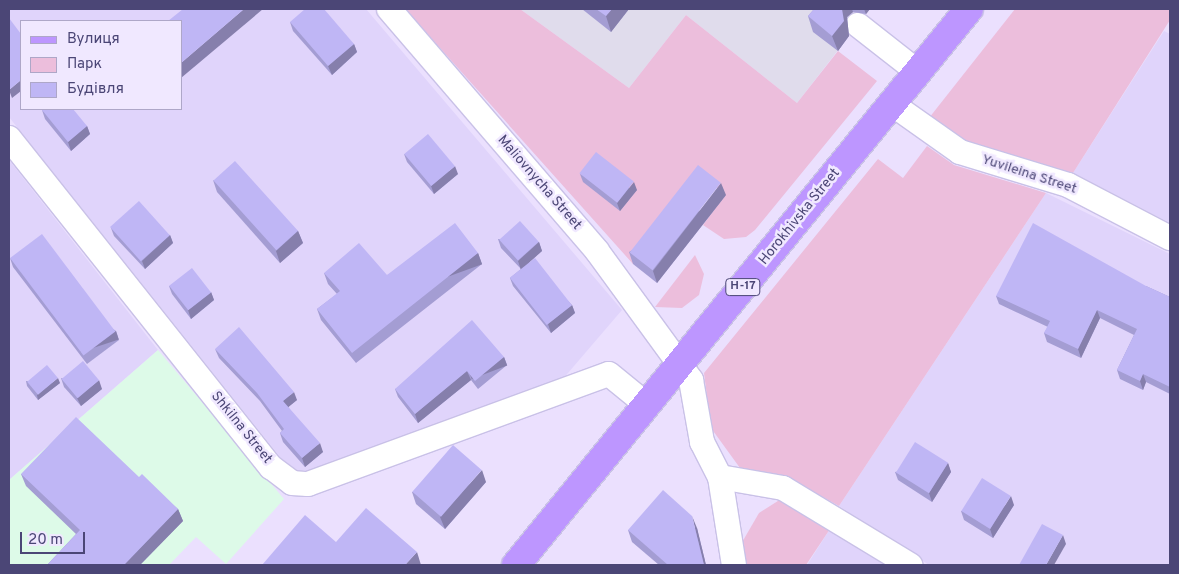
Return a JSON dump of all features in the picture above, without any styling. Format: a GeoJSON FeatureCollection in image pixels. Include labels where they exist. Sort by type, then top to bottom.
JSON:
{"type":"FeatureCollection","features":[{"type":"Feature","properties":{"kind":"main road","name":"Horokhivska Street"},"geometry":{"type":"LineString","coordinates":[[516,565],[970,9]]}},
{"type":"Feature","properties":{"kind":"street","name":"Maliovnycha Street"},"geometry":{"type":"LineString","coordinates":[[389,9],[597,251],[691,380],[702,442],[720,477],[734,565]]}},
{"type":"Feature","properties":{"kind":"street"},"geometry":{"type":"LineString","coordinates":[[858,25],[918,72]]}},
{"type":"Feature","properties":{"kind":"street","name":"Yuvileina Street"},"geometry":{"type":"LineString","coordinates":[[892,104],[960,152],[1068,185],[1170,238]]}},
{"type":"Feature","properties":{"kind":"street","name":"Shkilna Street"},"geometry":{"type":"LineString","coordinates":[[9,138],[272,467],[292,483],[308,484],[609,374],[647,405]]}},
{"type":"Feature","properties":{"kind":"street"},"geometry":{"type":"LineString","coordinates":[[720,477],[783,488],[910,565]]}},
{"type":"Feature","properties":{"kind":"shaded area"},"geometry":{"type":"Polygon","coordinates":[[[9,9],[366,9],[622,310],[562,380],[306,471],[297,470],[281,458],[9,117],[9,9]]]}},
{"type":"Feature","properties":{"kind":"shaded area"},"geometry":{"type":"Polygon","coordinates":[[[520,9],[870,9],[797,103],[686,15],[629,88],[520,9]]]}},
{"type":"Feature","properties":{"kind":"shaded area"},"geometry":{"type":"Polygon","coordinates":[[[1164,31],[1170,34],[1170,223],[1073,173],[1164,31]]]}},
{"type":"Feature","properties":{"kind":"shaded area"},"geometry":{"type":"Polygon","coordinates":[[[9,160],[158,350],[9,480],[9,160]]]}},
{"type":"Feature","properties":{"kind":"shaded area"},"geometry":{"type":"Polygon","coordinates":[[[1046,193],[1170,254],[1170,565],[929,565],[839,506],[1046,193]]]}},
{"type":"Feature","properties":{"kind":"shaded area"},"geometry":{"type":"Polygon","coordinates":[[[158,350],[284,499],[226,564],[196,537],[169,565],[9,565],[9,480],[158,350]]]}},
{"type":"Feature","properties":{"kind":"shaded area"},"geometry":{"type":"Polygon","coordinates":[[[830,529],[885,565],[807,565],[830,529]]]}},
{"type":"Feature","properties":{"kind":"green space"},"geometry":{"type":"Polygon","coordinates":[[[520,9],[629,88],[686,15],[797,103],[838,51],[877,81],[755,230],[746,237],[724,239],[703,225],[725,195],[703,177],[633,264],[406,10],[520,9]]]}},
{"type":"Feature","properties":{"kind":"green space"},"geometry":{"type":"Polygon","coordinates":[[[1015,9],[1170,9],[1170,20],[1073,173],[965,143],[929,118],[1015,9]]]}},
{"type":"Feature","properties":{"kind":"green space"},"geometry":{"type":"Polygon","coordinates":[[[927,146],[954,165],[1046,193],[839,506],[787,477],[740,468],[711,428],[704,373],[878,159],[903,178],[927,146]]]}},
{"type":"Feature","properties":{"kind":"green space"},"geometry":{"type":"Polygon","coordinates":[[[695,255],[704,274],[699,295],[682,308],[655,307],[695,255]]]}},
{"type":"Feature","properties":{"kind":"green space"},"geometry":{"type":"Polygon","coordinates":[[[781,499],[830,529],[806,565],[745,565],[741,544],[759,513],[781,499]]]}},
{"type":"Feature","properties":{"kind":"building"},"geometry":{"type":"Polygon","coordinates":[[[183,9],[244,9],[182,62],[182,20],[169,20],[183,9]]]}},
{"type":"Feature","properties":{"kind":"building"},"geometry":{"type":"Polygon","coordinates":[[[305,9],[324,9],[354,44],[328,66],[290,22],[305,9]]]}},
{"type":"Feature","properties":{"kind":"building"},"geometry":{"type":"Polygon","coordinates":[[[596,9],[612,9],[606,16],[596,9]]]}},
{"type":"Feature","properties":{"kind":"building"},"geometry":{"type":"Polygon","coordinates":[[[814,9],[842,9],[844,21],[832,36],[808,16],[814,9]]]}},
{"type":"Feature","properties":{"kind":"building"},"geometry":{"type":"Polygon","coordinates":[[[9,18],[20,33],[20,81],[9,90],[9,18]]]}},
{"type":"Feature","properties":{"kind":"building"},"geometry":{"type":"Polygon","coordinates":[[[42,110],[74,110],[87,126],[68,142],[42,110]]]}},
{"type":"Feature","properties":{"kind":"building"},"geometry":{"type":"Polygon","coordinates":[[[428,134],[455,166],[431,186],[404,154],[428,134]]]}},
{"type":"Feature","properties":{"kind":"building"},"geometry":{"type":"Polygon","coordinates":[[[596,152],[634,182],[617,203],[579,173],[596,152]]]}},
{"type":"Feature","properties":{"kind":"building"},"geometry":{"type":"Polygon","coordinates":[[[235,161],[298,231],[276,250],[213,180],[235,161]]]}},
{"type":"Feature","properties":{"kind":"building"},"geometry":{"type":"Polygon","coordinates":[[[698,165],[721,183],[653,270],[630,252],[698,165]]]}},
{"type":"Feature","properties":{"kind":"building"},"geometry":{"type":"Polygon","coordinates":[[[139,201],[170,235],[141,261],[110,227],[139,201]]]}},
{"type":"Feature","properties":{"kind":"building"},"geometry":{"type":"Polygon","coordinates":[[[520,221],[539,242],[518,261],[499,240],[520,221]]]}},
{"type":"Feature","properties":{"kind":"building"},"geometry":{"type":"Polygon","coordinates":[[[455,223],[478,253],[352,353],[317,309],[340,291],[324,273],[359,243],[387,275],[455,223]]]}},
{"type":"Feature","properties":{"kind":"building"},"geometry":{"type":"Polygon","coordinates":[[[1033,223],[1146,286],[1170,297],[1170,387],[1143,374],[1140,381],[1117,370],[1137,329],[1097,310],[1078,349],[1044,333],[1050,321],[996,296],[1033,223]]]}},
{"type":"Feature","properties":{"kind":"building"},"geometry":{"type":"Polygon","coordinates":[[[42,234],[115,331],[83,356],[10,258],[42,234]]]}},
{"type":"Feature","properties":{"kind":"building"},"geometry":{"type":"Polygon","coordinates":[[[535,258],[572,305],[547,325],[510,278],[535,258]]]}},
{"type":"Feature","properties":{"kind":"building"},"geometry":{"type":"Polygon","coordinates":[[[192,268],[211,292],[188,310],[169,286],[192,268]]]}},
{"type":"Feature","properties":{"kind":"building"},"geometry":{"type":"Polygon","coordinates":[[[472,320],[504,357],[475,381],[467,371],[415,414],[395,389],[472,320]]]}},
{"type":"Feature","properties":{"kind":"building"},"geometry":{"type":"Polygon","coordinates":[[[239,327],[294,392],[283,401],[320,443],[302,458],[280,433],[284,429],[257,393],[215,349],[239,327]]]}},
{"type":"Feature","properties":{"kind":"building"},"geometry":{"type":"Polygon","coordinates":[[[83,361],[99,380],[78,398],[62,379],[83,361]]]}},
{"type":"Feature","properties":{"kind":"building"},"geometry":{"type":"Polygon","coordinates":[[[47,365],[58,378],[38,395],[27,382],[47,365]]]}},
{"type":"Feature","properties":{"kind":"building"},"geometry":{"type":"Polygon","coordinates":[[[76,417],[139,477],[142,474],[178,509],[124,565],[47,565],[80,530],[21,474],[76,417]]]}},
{"type":"Feature","properties":{"kind":"building"},"geometry":{"type":"Polygon","coordinates":[[[915,442],[948,463],[929,493],[896,473],[915,442]]]}},
{"type":"Feature","properties":{"kind":"building"},"geometry":{"type":"Polygon","coordinates":[[[453,445],[482,470],[441,517],[412,492],[453,445]]]}},
{"type":"Feature","properties":{"kind":"building"},"geometry":{"type":"Polygon","coordinates":[[[982,478],[1011,496],[990,529],[961,511],[982,478]]]}},
{"type":"Feature","properties":{"kind":"building"},"geometry":{"type":"Polygon","coordinates":[[[663,490],[692,516],[704,565],[668,565],[628,530],[663,490]]]}},
{"type":"Feature","properties":{"kind":"building"},"geometry":{"type":"Polygon","coordinates":[[[366,508],[417,552],[405,565],[262,565],[305,515],[336,542],[366,508]]]}},
{"type":"Feature","properties":{"kind":"building"},"geometry":{"type":"Polygon","coordinates":[[[1042,524],[1063,535],[1046,565],[1019,565],[1042,524]]]}}]}
